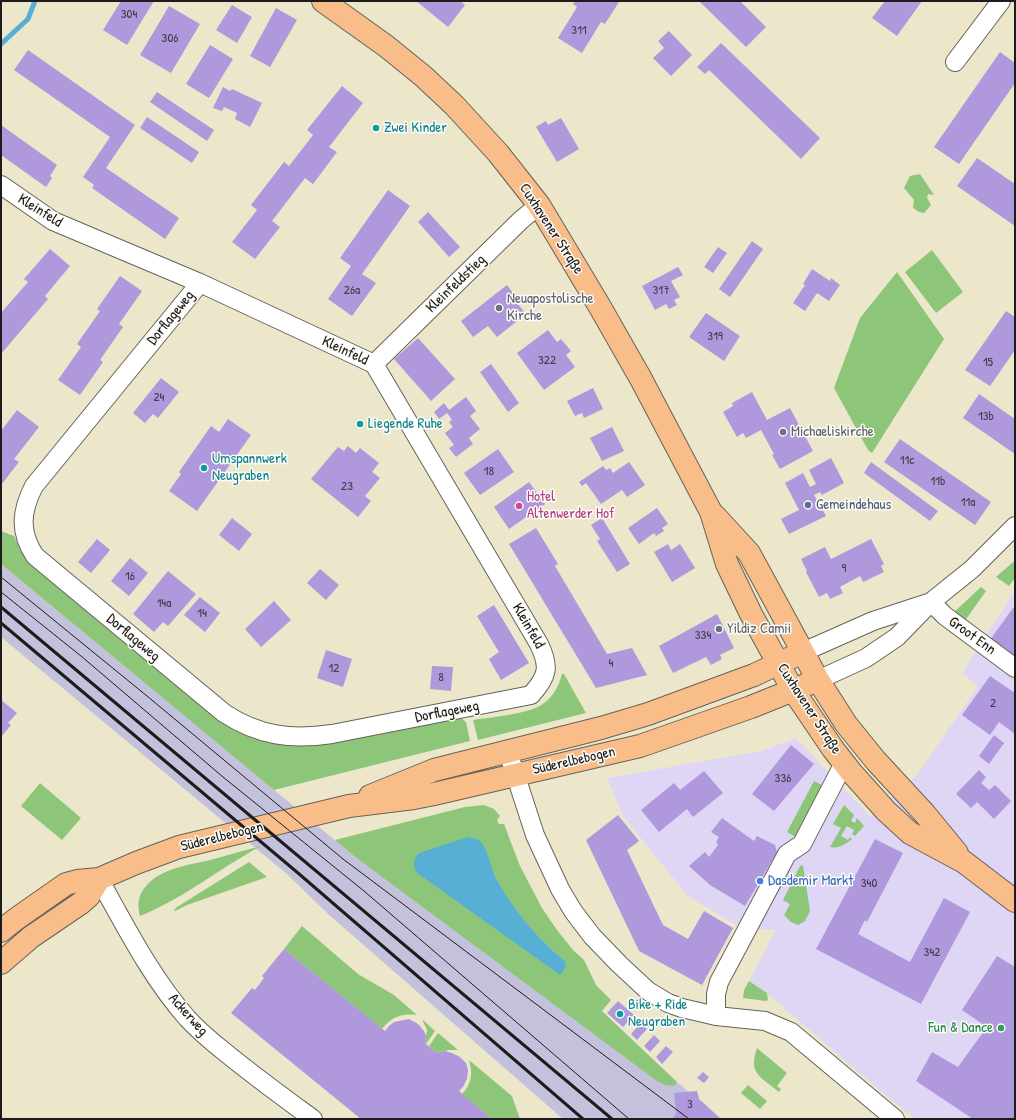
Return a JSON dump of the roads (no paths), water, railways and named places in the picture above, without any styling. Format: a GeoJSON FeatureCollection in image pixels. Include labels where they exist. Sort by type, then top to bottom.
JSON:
{"type":"FeatureCollection","features":[{"type":"Feature","properties":{"kind":"main road","name":"Cuxhavener Straße"},"geometry":{"type":"LineString","coordinates":[[323,1],[386,46],[428,80],[494,147],[539,205],[641,379],[711,512],[727,564],[751,614],[778,664],[793,690],[844,763],[886,811],[910,833],[964,862],[1015,901]]}},
{"type":"Feature","properties":{"kind":"main road","name":"Cuxhavener Straße"},"geometry":{"type":"LineString","coordinates":[[711,512],[748,553],[818,680],[855,737],[925,814],[964,862]]}},
{"type":"Feature","properties":{"kind":"main road","name":"Süderelbebogen"},"geometry":{"type":"LineString","coordinates":[[349,806],[412,778],[434,770],[601,728],[648,714],[754,675],[803,652]]}},
{"type":"Feature","properties":{"kind":"main road","name":"Süderelbebogen"},"geometry":{"type":"LineString","coordinates":[[1,931],[66,884],[77,880],[99,879],[179,847],[349,806],[414,798],[640,746],[739,711],[818,680]]}},
{"type":"Feature","properties":{"kind":"main road"},"geometry":{"type":"LineString","coordinates":[[1,962],[31,937],[81,903],[89,896],[99,879]]}},
{"type":"Feature","properties":{"kind":"street"},"geometry":{"type":"LineString","coordinates":[[955,62],[1001,1]]}},
{"type":"Feature","properties":{"kind":"street","name":"Kleinfeld"},"geometry":{"type":"LineString","coordinates":[[1,185],[53,221],[200,283],[374,364],[539,644],[545,658],[546,669]]}},
{"type":"Feature","properties":{"kind":"street","name":"Kleinfeldstieg"},"geometry":{"type":"LineString","coordinates":[[374,364],[521,220],[539,205]]}},
{"type":"Feature","properties":{"kind":"street","name":"Dorflageweg"},"geometry":{"type":"LineString","coordinates":[[200,283],[34,486],[26,502],[23,520],[25,538],[35,556],[224,713],[244,725],[269,734],[313,737],[521,698],[531,695],[539,687],[546,669]]}},
{"type":"Feature","properties":{"kind":"street"},"geometry":{"type":"LineString","coordinates":[[818,680],[866,658],[897,637],[931,602],[972,569],[1015,526]]}},
{"type":"Feature","properties":{"kind":"street"},"geometry":{"type":"LineString","coordinates":[[803,652],[873,621],[931,602]]}},
{"type":"Feature","properties":{"kind":"street","name":"Groot Enn"},"geometry":{"type":"LineString","coordinates":[[931,602],[945,616],[1015,668]]}},
{"type":"Feature","properties":{"kind":"street"},"geometry":{"type":"LineString","coordinates":[[508,752],[535,835],[549,867],[570,906],[592,936],[623,968],[658,998],[682,1008],[716,1016],[762,1020],[791,1032],[895,1119]]}},
{"type":"Feature","properties":{"kind":"street"},"geometry":{"type":"LineString","coordinates":[[716,1016],[716,994],[719,982],[788,854],[802,844],[844,763]]}},
{"type":"Feature","properties":{"kind":"street","name":"Ackerweg"},"geometry":{"type":"LineString","coordinates":[[99,879],[149,967],[163,988],[188,1019],[204,1035],[251,1074],[313,1119]]}},
{"type":"Feature","properties":{"kind":"water"},"geometry":{"type":"Polygon","coordinates":[[[468,837],[482,843],[496,878],[510,901],[535,933],[565,961],[566,967],[560,975],[417,873],[414,863],[415,858],[419,853],[468,837]]]}},
{"type":"Feature","properties":{"kind":"waterway"},"geometry":{"type":"LineString","coordinates":[[1,44],[28,19],[35,1]]}},
{"type":"Feature","properties":{"kind":"tram line"},"geometry":{"type":"LineString","coordinates":[[1,577],[343,859],[689,1119]]}},
{"type":"Feature","properties":{"kind":"tram line"},"geometry":{"type":"LineString","coordinates":[[1,592],[81,656],[223,777],[364,891],[629,1119]]}},
{"type":"Feature","properties":{"kind":"railway"},"geometry":{"type":"LineString","coordinates":[[1,607],[612,1119]]}},
{"type":"Feature","properties":{"kind":"railway"},"geometry":{"type":"LineString","coordinates":[[1,623],[298,873],[583,1119]]}},
{"type":"Feature","properties":{"kind":"place","name":"Zwei Kinder"},"geometry":{"type":"Point","coordinates":[376,128]}},
{"type":"Feature","properties":{"kind":"place","name":"Neuapostolische Kirche"},"geometry":{"type":"Point","coordinates":[499,308]}},
{"type":"Feature","properties":{"kind":"place","name":"Liegende Ruhe"},"geometry":{"type":"Point","coordinates":[360,424]}},
{"type":"Feature","properties":{"kind":"place","name":"Michaeliskirche"},"geometry":{"type":"Point","coordinates":[783,432]}},
{"type":"Feature","properties":{"kind":"place","name":"Umspannwerk Neugraben"},"geometry":{"type":"Point","coordinates":[204,468]}},
{"type":"Feature","properties":{"kind":"place","name":"Gemeindehaus"},"geometry":{"type":"Point","coordinates":[808,505]}},
{"type":"Feature","properties":{"kind":"place","name":"Hotel Altenwerder Hof"},"geometry":{"type":"Point","coordinates":[519,506]}},
{"type":"Feature","properties":{"kind":"place","name":"Yildiz Camii"},"geometry":{"type":"Point","coordinates":[719,629]}},
{"type":"Feature","properties":{"kind":"place","name":"Dasdemir Markt"},"geometry":{"type":"Point","coordinates":[760,881]}},
{"type":"Feature","properties":{"kind":"place","name":"Bike + Ride Neugraben"},"geometry":{"type":"Point","coordinates":[620,1014]}},
{"type":"Feature","properties":{"kind":"place","name":"Fun & Dance"},"geometry":{"type":"Point","coordinates":[1001,1028]}}]}
